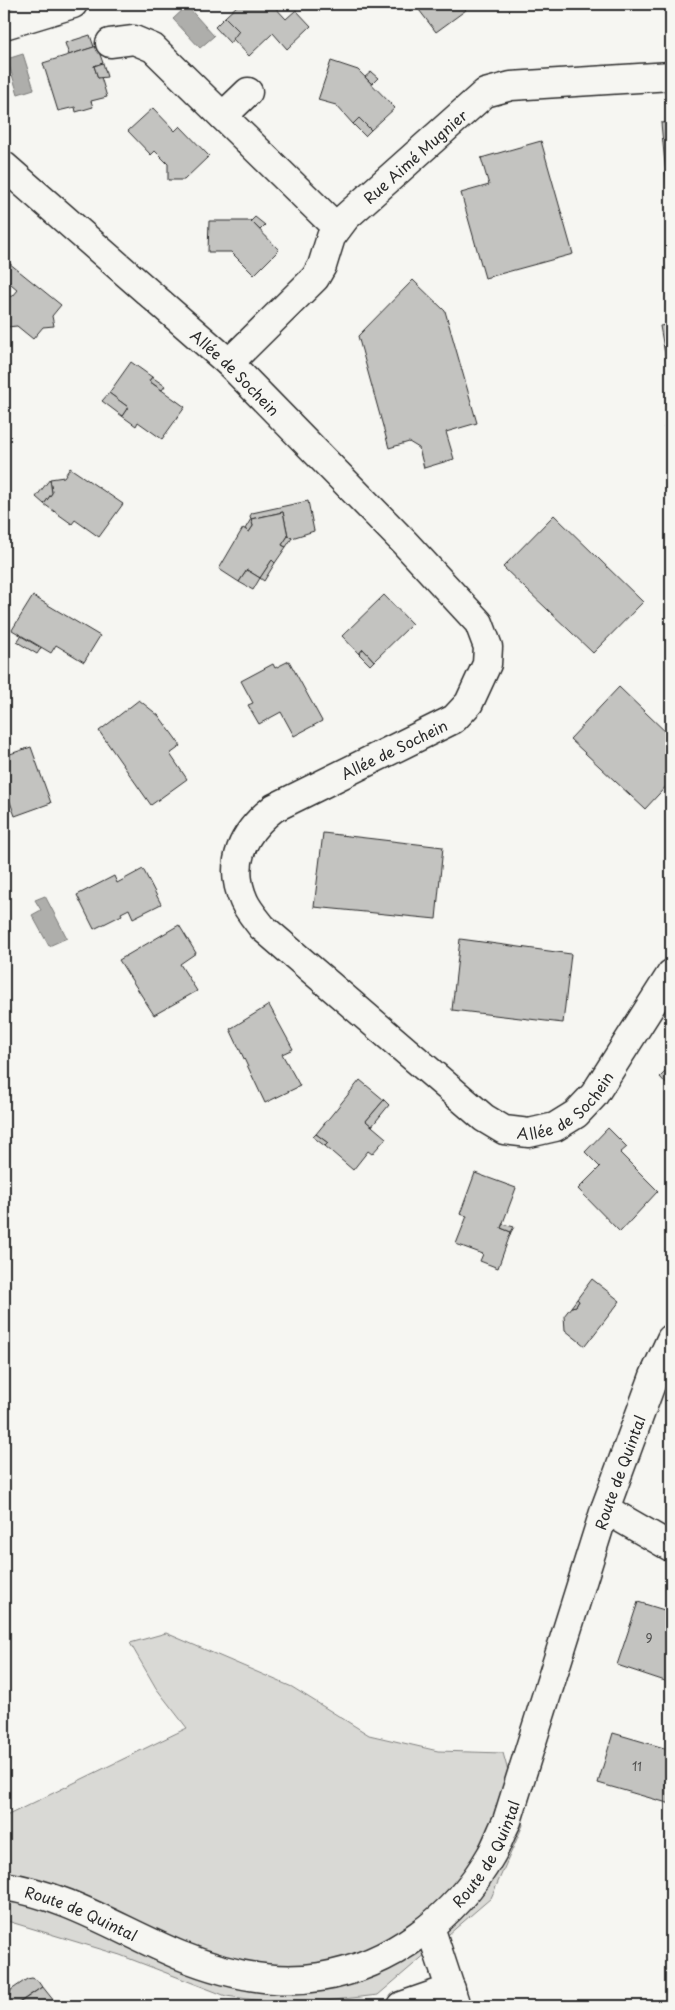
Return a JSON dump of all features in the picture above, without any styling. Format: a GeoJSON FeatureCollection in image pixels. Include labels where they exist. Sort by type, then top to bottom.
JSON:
{"type":"FeatureCollection","features":[{"type":"Feature","properties":{"kind":"street"},"geometry":{"type":"LineString","coordinates":[[4,25],[73,4]]}},
{"type":"Feature","properties":{"kind":"street"},"geometry":{"type":"LineString","coordinates":[[110,43],[134,40],[153,48],[322,216],[337,228]]}},
{"type":"Feature","properties":{"kind":"street","name":"Rue Aimé Mugnier"},"geometry":{"type":"LineString","coordinates":[[229,363],[315,278],[322,266],[331,237],[346,217],[478,98],[493,89],[511,86],[671,76]]}},
{"type":"Feature","properties":{"kind":"street"},"geometry":{"type":"LineString","coordinates":[[223,116],[248,92]]}},
{"type":"Feature","properties":{"kind":"street","name":"Allée de Sochein"},"geometry":{"type":"LineString","coordinates":[[4,166],[229,363],[404,542],[480,623],[488,647],[487,664],[469,703],[454,719],[274,808],[257,821],[244,838],[238,860],[238,879],[244,901],[262,927],[484,1118],[504,1130],[528,1133],[555,1127],[576,1114],[594,1095],[671,974]]}},
{"type":"Feature","properties":{"kind":"street","name":"Route de Quintal"},"geometry":{"type":"LineString","coordinates":[[4,1886],[62,1900],[179,1955],[214,1968],[249,1976],[280,1979],[320,1977],[380,1958],[406,1945],[430,1926],[450,1909],[469,1886],[490,1856],[507,1821],[605,1509],[654,1376],[671,1339]]}},
{"type":"Feature","properties":{"kind":"street"},"geometry":{"type":"LineString","coordinates":[[605,1509],[671,1547]]}},
{"type":"Feature","properties":{"kind":"street"},"geometry":{"type":"LineString","coordinates":[[402,2006],[453,1998],[430,1926]]}},
{"type":"Feature","properties":{"kind":"shaded area"},"geometry":{"type":"Polygon","coordinates":[[[187,6],[214,36],[200,48],[173,19],[187,6]]]}},
{"type":"Feature","properties":{"kind":"shaded area"},"geometry":{"type":"Polygon","coordinates":[[[23,54],[34,89],[18,94],[7,59],[23,54]]]}},
{"type":"Feature","properties":{"kind":"shaded area"},"geometry":{"type":"Polygon","coordinates":[[[45,896],[67,938],[49,946],[32,915],[41,910],[35,900],[45,896]]]}},
{"type":"Feature","properties":{"kind":"shaded area"},"geometry":{"type":"Polygon","coordinates":[[[166,1633],[292,1687],[369,1735],[438,1751],[503,1753],[523,1825],[491,1898],[378,1995],[291,2005],[226,1996],[120,1955],[4,1920],[4,1817],[187,1728],[156,1688],[130,1643],[166,1633]]]}},
{"type":"Feature","properties":{"kind":"building"},"geometry":{"type":"Polygon","coordinates":[[[239,4],[272,4],[286,19],[296,10],[311,26],[287,49],[273,33],[249,56],[232,38],[239,31],[225,17],[239,4]]]}},
{"type":"Feature","properties":{"kind":"building"},"geometry":{"type":"Polygon","coordinates":[[[405,4],[461,4],[466,10],[436,32],[416,6],[410,11],[405,4]]]}},
{"type":"Feature","properties":{"kind":"building"},"geometry":{"type":"Polygon","coordinates":[[[225,17],[239,31],[230,43],[215,27],[225,17]]]}},
{"type":"Feature","properties":{"kind":"building"},"geometry":{"type":"Polygon","coordinates":[[[90,35],[94,47],[69,55],[65,43],[90,35]]]}},
{"type":"Feature","properties":{"kind":"building"},"geometry":{"type":"Polygon","coordinates":[[[97,46],[103,63],[94,66],[98,78],[101,77],[107,97],[91,101],[93,107],[76,112],[75,107],[58,111],[43,63],[97,46]]]}},
{"type":"Feature","properties":{"kind":"building"},"geometry":{"type":"Polygon","coordinates":[[[331,61],[358,70],[395,108],[371,130],[359,118],[353,124],[336,105],[318,100],[331,61]]]}},
{"type":"Feature","properties":{"kind":"building"},"geometry":{"type":"Polygon","coordinates":[[[103,63],[107,77],[98,78],[94,66],[103,63]]]}},
{"type":"Feature","properties":{"kind":"building"},"geometry":{"type":"Polygon","coordinates":[[[371,72],[378,78],[372,84],[365,77],[371,72]]]}},
{"type":"Feature","properties":{"kind":"building"},"geometry":{"type":"Polygon","coordinates":[[[671,101],[671,122],[668,123],[666,102],[671,101]]]}},
{"type":"Feature","properties":{"kind":"building"},"geometry":{"type":"Polygon","coordinates":[[[153,108],[175,131],[180,126],[209,156],[184,180],[168,180],[168,164],[155,151],[151,155],[128,131],[153,108]]]}},
{"type":"Feature","properties":{"kind":"building"},"geometry":{"type":"Polygon","coordinates":[[[359,118],[371,130],[365,136],[353,124],[359,118]]]}},
{"type":"Feature","properties":{"kind":"building"},"geometry":{"type":"Polygon","coordinates":[[[670,122],[671,185],[667,185],[661,123],[670,122]]]}},
{"type":"Feature","properties":{"kind":"building"},"geometry":{"type":"Polygon","coordinates":[[[541,141],[573,254],[485,278],[461,193],[489,185],[481,158],[541,141]]]}},
{"type":"Feature","properties":{"kind":"building"},"geometry":{"type":"Polygon","coordinates":[[[255,217],[265,225],[260,230],[251,221],[255,217]]]}},
{"type":"Feature","properties":{"kind":"building"},"geometry":{"type":"Polygon","coordinates":[[[209,221],[251,221],[279,250],[254,275],[231,252],[208,252],[209,221]]]}},
{"type":"Feature","properties":{"kind":"building"},"geometry":{"type":"Polygon","coordinates":[[[9,263],[61,305],[52,316],[54,326],[43,327],[33,339],[17,326],[7,327],[4,297],[13,296],[18,290],[4,278],[4,269],[9,263]]]}},
{"type":"Feature","properties":{"kind":"building"},"geometry":{"type":"Polygon","coordinates":[[[413,280],[445,311],[477,423],[446,432],[454,459],[424,468],[419,448],[409,442],[389,448],[358,336],[413,280]]]}},
{"type":"Feature","properties":{"kind":"building"},"geometry":{"type":"Polygon","coordinates":[[[671,324],[671,388],[660,326],[671,324]]]}},
{"type":"Feature","properties":{"kind":"building"},"geometry":{"type":"Polygon","coordinates":[[[131,362],[152,377],[149,381],[185,407],[162,439],[138,422],[136,426],[122,416],[128,407],[109,393],[131,362]]]}},
{"type":"Feature","properties":{"kind":"building"},"geometry":{"type":"Polygon","coordinates":[[[152,377],[165,386],[162,390],[149,381],[152,377]]]}},
{"type":"Feature","properties":{"kind":"building"},"geometry":{"type":"Polygon","coordinates":[[[109,393],[128,407],[122,416],[102,401],[109,393]]]}},
{"type":"Feature","properties":{"kind":"building"},"geometry":{"type":"Polygon","coordinates":[[[671,425],[671,448],[664,427],[671,425]]]}},
{"type":"Feature","properties":{"kind":"building"},"geometry":{"type":"Polygon","coordinates":[[[70,468],[123,504],[99,537],[75,520],[72,524],[44,504],[52,493],[50,479],[64,477],[70,468]]]}},
{"type":"Feature","properties":{"kind":"building"},"geometry":{"type":"Polygon","coordinates":[[[50,479],[52,493],[44,504],[36,497],[50,479]]]}},
{"type":"Feature","properties":{"kind":"building"},"geometry":{"type":"Polygon","coordinates":[[[308,501],[314,531],[292,538],[288,536],[283,512],[251,519],[250,516],[252,513],[308,501]]]}},
{"type":"Feature","properties":{"kind":"building"},"geometry":{"type":"Polygon","coordinates":[[[283,512],[288,536],[282,545],[286,547],[275,563],[272,560],[260,578],[247,570],[239,582],[219,569],[243,528],[249,532],[253,526],[251,519],[283,512]]]}},
{"type":"Feature","properties":{"kind":"building"},"geometry":{"type":"Polygon","coordinates":[[[554,515],[643,602],[593,653],[503,567],[554,515]]]}},
{"type":"Feature","properties":{"kind":"building"},"geometry":{"type":"Polygon","coordinates":[[[251,519],[253,526],[249,532],[245,529],[251,519]]]}},
{"type":"Feature","properties":{"kind":"building"},"geometry":{"type":"Polygon","coordinates":[[[288,536],[292,538],[286,547],[282,545],[288,536]]]}},
{"type":"Feature","properties":{"kind":"building"},"geometry":{"type":"Polygon","coordinates":[[[272,560],[275,563],[264,581],[260,578],[272,560]]]}},
{"type":"Feature","properties":{"kind":"building"},"geometry":{"type":"Polygon","coordinates":[[[247,570],[260,578],[253,590],[239,582],[247,570]]]}},
{"type":"Feature","properties":{"kind":"building"},"geometry":{"type":"Polygon","coordinates":[[[384,595],[412,624],[374,661],[363,649],[359,654],[342,636],[384,595]]]}},
{"type":"Feature","properties":{"kind":"building"},"geometry":{"type":"Polygon","coordinates":[[[33,596],[100,636],[84,662],[56,645],[51,653],[12,630],[33,596]]]}},
{"type":"Feature","properties":{"kind":"building"},"geometry":{"type":"Polygon","coordinates":[[[21,636],[41,648],[37,654],[17,642],[21,636]]]}},
{"type":"Feature","properties":{"kind":"building"},"geometry":{"type":"Polygon","coordinates":[[[363,649],[374,661],[370,665],[359,654],[363,649]]]}},
{"type":"Feature","properties":{"kind":"building"},"geometry":{"type":"Polygon","coordinates":[[[289,661],[322,721],[294,736],[281,712],[259,724],[248,705],[253,703],[241,681],[273,664],[275,668],[289,661]]]}},
{"type":"Feature","properties":{"kind":"building"},"geometry":{"type":"Polygon","coordinates":[[[619,687],[671,737],[671,781],[645,809],[570,739],[619,687]]]}},
{"type":"Feature","properties":{"kind":"building"},"geometry":{"type":"Polygon","coordinates":[[[139,700],[159,716],[181,746],[170,754],[187,779],[151,805],[99,731],[139,700]]]}},
{"type":"Feature","properties":{"kind":"building"},"geometry":{"type":"Polygon","coordinates":[[[31,747],[51,803],[15,816],[9,799],[4,801],[4,756],[31,747]]]}},
{"type":"Feature","properties":{"kind":"building"},"geometry":{"type":"Polygon","coordinates":[[[323,833],[443,847],[436,919],[314,907],[323,833]]]}},
{"type":"Feature","properties":{"kind":"building"},"geometry":{"type":"Polygon","coordinates":[[[143,869],[161,904],[133,918],[129,909],[121,913],[122,915],[94,929],[77,895],[114,876],[117,883],[143,869]]]}},
{"type":"Feature","properties":{"kind":"building"},"geometry":{"type":"Polygon","coordinates":[[[179,925],[196,953],[180,964],[197,991],[154,1015],[119,960],[179,925]]]}},
{"type":"Feature","properties":{"kind":"building"},"geometry":{"type":"Polygon","coordinates":[[[460,939],[571,954],[563,1023],[452,1010],[460,939]]]}},
{"type":"Feature","properties":{"kind":"building"},"geometry":{"type":"Polygon","coordinates":[[[269,1005],[293,1049],[282,1054],[300,1086],[265,1103],[230,1029],[269,1005]]]}},
{"type":"Feature","properties":{"kind":"building"},"geometry":{"type":"Polygon","coordinates":[[[671,1066],[671,1089],[660,1077],[671,1066]]]}},
{"type":"Feature","properties":{"kind":"building"},"geometry":{"type":"Polygon","coordinates":[[[360,1080],[384,1100],[366,1121],[386,1138],[372,1154],[368,1151],[353,1170],[325,1146],[328,1143],[316,1134],[360,1080]]]}},
{"type":"Feature","properties":{"kind":"building"},"geometry":{"type":"Polygon","coordinates":[[[384,1100],[389,1105],[372,1126],[366,1121],[384,1100]]]}},
{"type":"Feature","properties":{"kind":"building"},"geometry":{"type":"Polygon","coordinates":[[[608,1128],[627,1147],[620,1153],[658,1191],[620,1232],[578,1189],[600,1167],[585,1152],[608,1128]]]}},
{"type":"Feature","properties":{"kind":"building"},"geometry":{"type":"Polygon","coordinates":[[[316,1134],[328,1143],[325,1146],[313,1137],[316,1134]]]}},
{"type":"Feature","properties":{"kind":"building"},"geometry":{"type":"Polygon","coordinates":[[[475,1173],[516,1188],[501,1228],[511,1232],[498,1268],[480,1261],[483,1254],[456,1244],[467,1216],[460,1214],[475,1173]]]}},
{"type":"Feature","properties":{"kind":"building"},"geometry":{"type":"Polygon","coordinates":[[[503,1224],[514,1227],[511,1232],[501,1228],[503,1224]]]}},
{"type":"Feature","properties":{"kind":"building"},"geometry":{"type":"Polygon","coordinates":[[[592,1279],[620,1301],[585,1346],[565,1330],[564,1316],[571,1307],[576,1306],[579,1301],[577,1299],[592,1279]]]}},
{"type":"Feature","properties":{"kind":"building"},"geometry":{"type":"Polygon","coordinates":[[[577,1299],[579,1301],[576,1306],[571,1307],[577,1299]]]}},
{"type":"Feature","properties":{"kind":"building"},"geometry":{"type":"Polygon","coordinates":[[[638,1602],[671,1612],[671,1683],[617,1665],[638,1602]]]}},
{"type":"Feature","properties":{"kind":"building"},"geometry":{"type":"Polygon","coordinates":[[[613,1733],[671,1750],[671,1804],[598,1783],[613,1733]]]}},
{"type":"Feature","properties":{"kind":"building"},"geometry":{"type":"Polygon","coordinates":[[[27,1979],[37,1980],[42,1987],[14,2006],[9,2000],[11,1990],[27,1979]]]}},
{"type":"Feature","properties":{"kind":"building"},"geometry":{"type":"Polygon","coordinates":[[[42,1987],[58,2006],[15,2006],[42,1987]]]}}]}
